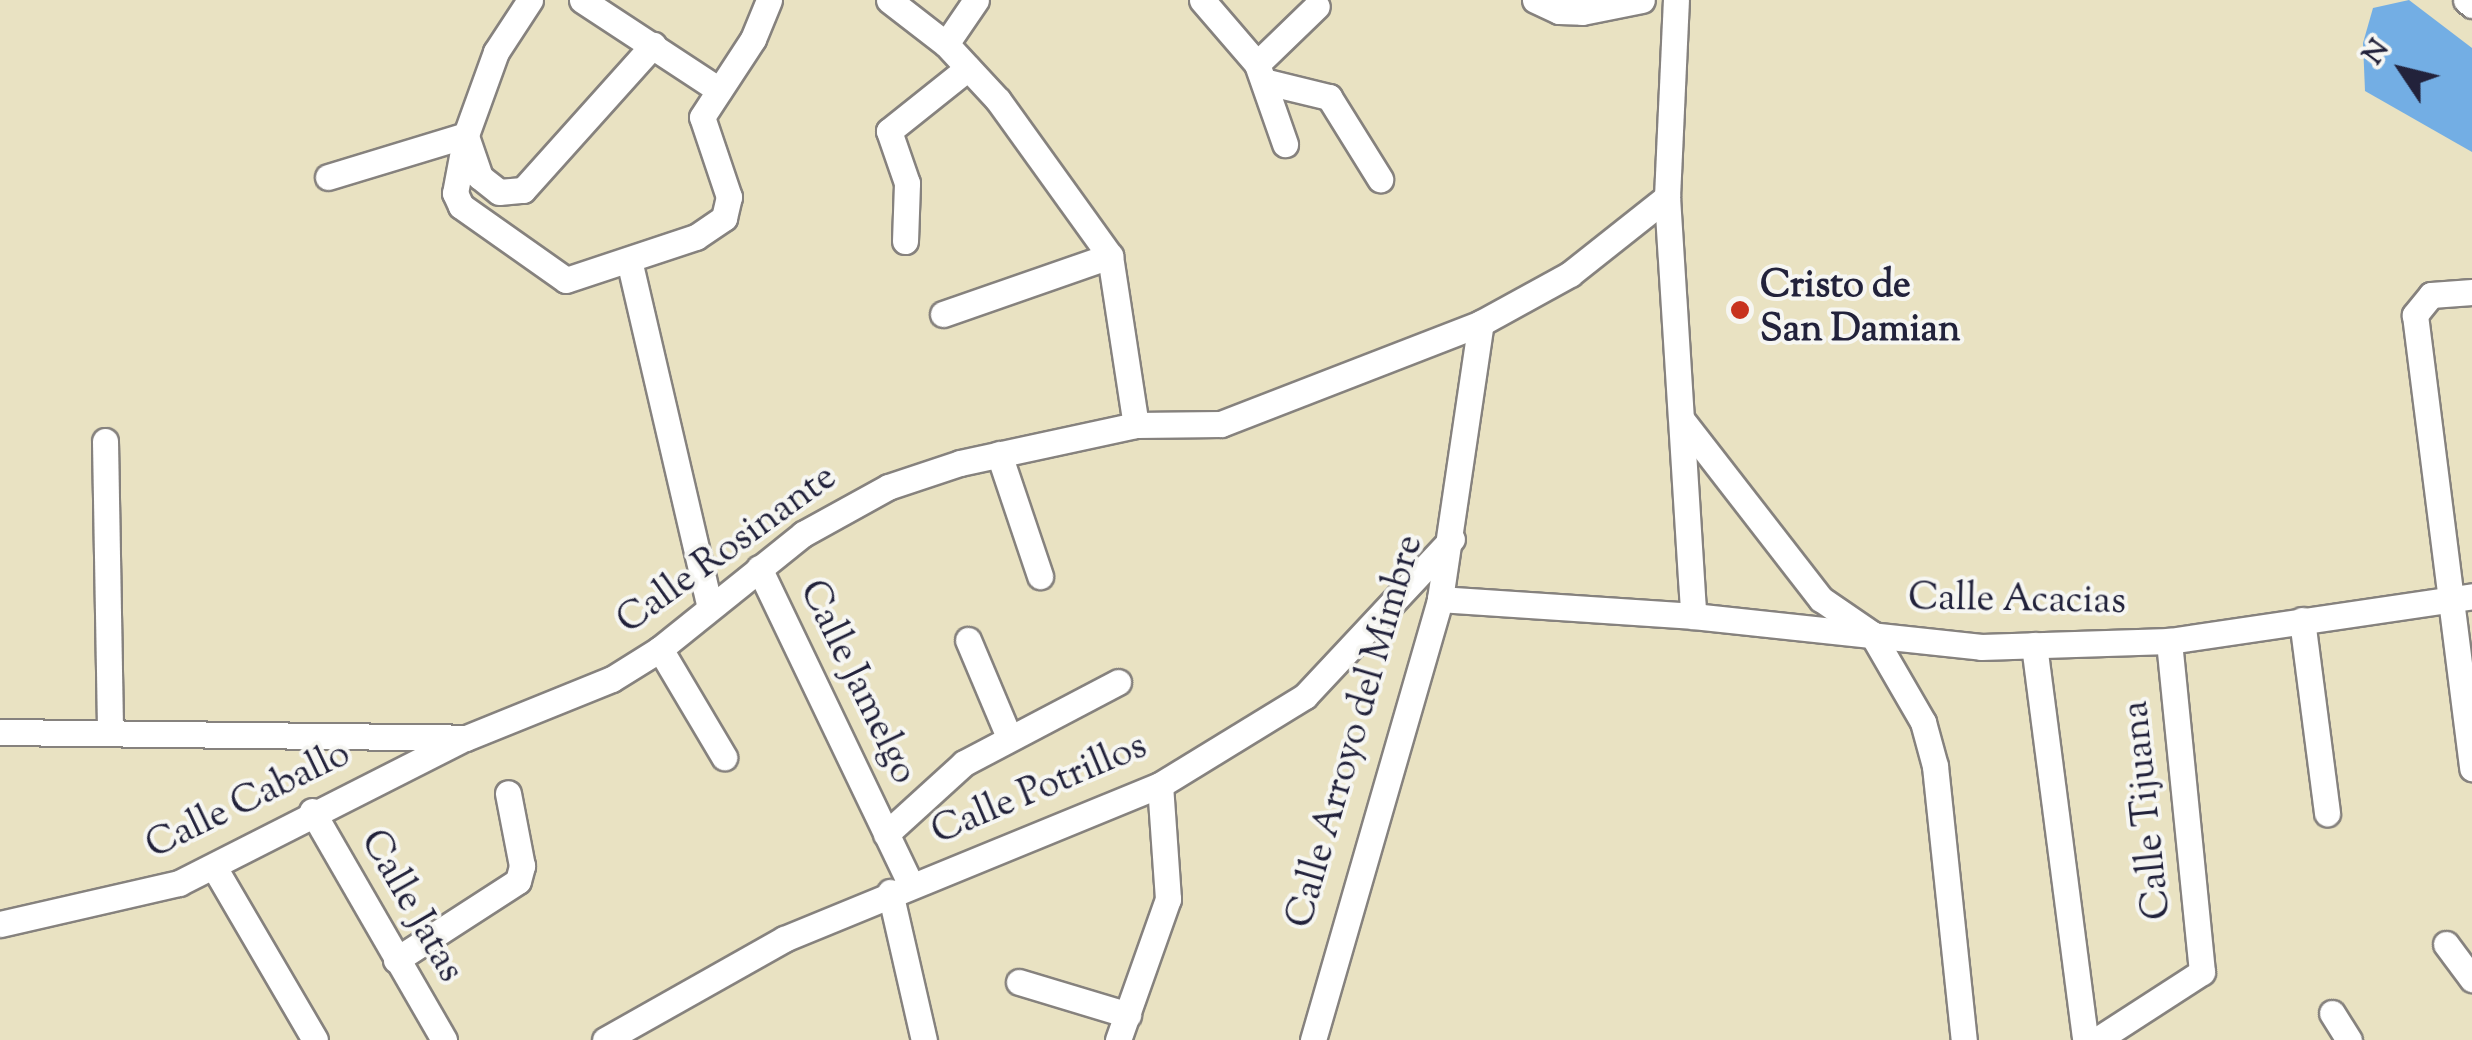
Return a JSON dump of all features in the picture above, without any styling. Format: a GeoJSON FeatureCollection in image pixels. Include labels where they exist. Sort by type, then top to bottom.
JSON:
{"type":"FeatureCollection","features":[{"type":"Feature","properties":{"kind":"street"},"geometry":{"type":"LineString","coordinates":[[530,0],[496,52],[466,134],[458,202],[525,255],[566,280],[696,237],[724,218],[729,197],[701,124],[769,0]]}},
{"type":"Feature","properties":{"kind":"street"},"geometry":{"type":"LineString","coordinates":[[582,0],[720,90]]}},
{"type":"Feature","properties":{"kind":"street"},"geometry":{"type":"LineString","coordinates":[[889,0],[946,44],[968,68],[1110,256],[1136,425]]}},
{"type":"Feature","properties":{"kind":"street"},"geometry":{"type":"LineString","coordinates":[[946,44],[976,0]]}},
{"type":"Feature","properties":{"kind":"street"},"geometry":{"type":"LineString","coordinates":[[1202,0],[1262,73],[1285,144]]}},
{"type":"Feature","properties":{"kind":"street"},"geometry":{"type":"LineString","coordinates":[[1535,0],[1559,12],[1582,12],[1642,0]]}},
{"type":"Feature","properties":{"kind":"street"},"geometry":{"type":"LineString","coordinates":[[1676,0],[1668,197],[1693,616]]}},
{"type":"Feature","properties":{"kind":"street"},"geometry":{"type":"LineString","coordinates":[[2466,0],[2472,5]]}},
{"type":"Feature","properties":{"kind":"street"},"geometry":{"type":"LineString","coordinates":[[1262,73],[1317,6]]}},
{"type":"Feature","properties":{"kind":"street"},"geometry":{"type":"LineString","coordinates":[[466,134],[480,177],[499,192],[524,190],[652,45]]}},
{"type":"Feature","properties":{"kind":"street"},"geometry":{"type":"LineString","coordinates":[[905,241],[906,183],[887,141],[891,129],[968,68]]}},
{"type":"Feature","properties":{"kind":"street"},"geometry":{"type":"LineString","coordinates":[[1262,73],[1329,98],[1380,179]]}},
{"type":"Feature","properties":{"kind":"street"},"geometry":{"type":"LineString","coordinates":[[328,177],[466,134]]}},
{"type":"Feature","properties":{"kind":"street","name":"Calle Rosinante"},"geometry":{"type":"LineString","coordinates":[[0,732],[466,738],[571,698],[660,650],[759,568],[888,487],[999,454],[1136,425],[1192,427],[1237,419],[1481,323],[1570,274],[1668,197]]}},
{"type":"Feature","properties":{"kind":"street"},"geometry":{"type":"LineString","coordinates":[[942,314],[1110,256]]}},
{"type":"Feature","properties":{"kind":"street"},"geometry":{"type":"LineString","coordinates":[[629,260],[710,607]]}},
{"type":"Feature","properties":{"kind":"street"},"geometry":{"type":"LineString","coordinates":[[2472,292],[2431,295],[2416,315],[2460,597],[2472,768]]}},
{"type":"Feature","properties":{"kind":"street","name":"Calle Arroyo del Mimbre"},"geometry":{"type":"LineString","coordinates":[[1313,1040],[1440,599],[1452,539],[1481,323]]}},
{"type":"Feature","properties":{"kind":"street"},"geometry":{"type":"LineString","coordinates":[[1682,420],[1821,599],[1872,634],[1931,741],[1964,1040]]}},
{"type":"Feature","properties":{"kind":"street"},"geometry":{"type":"LineString","coordinates":[[105,442],[110,732]]}},
{"type":"Feature","properties":{"kind":"street"},"geometry":{"type":"LineString","coordinates":[[999,454],[1040,576]]}},
{"type":"Feature","properties":{"kind":"street","name":"Calle Potrillos"},"geometry":{"type":"LineString","coordinates":[[605,1040],[784,939],[1160,784],[1316,687],[1452,539]]}},
{"type":"Feature","properties":{"kind":"street","name":"Calle Jamelgo"},"geometry":{"type":"LineString","coordinates":[[759,568],[834,713],[886,834],[901,889],[924,1040]]}},
{"type":"Feature","properties":{"kind":"street","name":"Calle Acacias"},"geometry":{"type":"LineString","coordinates":[[1440,599],[1693,616],[1872,634],[1927,645],[2034,645],[2169,641],[2460,597]]}},
{"type":"Feature","properties":{"kind":"street"},"geometry":{"type":"LineString","coordinates":[[2302,620],[2327,813]]}},
{"type":"Feature","properties":{"kind":"street"},"geometry":{"type":"LineString","coordinates":[[968,640],[1009,737]]}},
{"type":"Feature","properties":{"kind":"street","name":"Calle Tijuana"},"geometry":{"type":"LineString","coordinates":[[2097,1040],[2202,972],[2169,641]]}},
{"type":"Feature","properties":{"kind":"street"},"geometry":{"type":"LineString","coordinates":[[2034,645],[2085,1040]]}},
{"type":"Feature","properties":{"kind":"street"},"geometry":{"type":"LineString","coordinates":[[660,650],[724,757]]}},
{"type":"Feature","properties":{"kind":"street"},"geometry":{"type":"LineString","coordinates":[[886,834],[952,772],[1009,737],[1118,682]]}},
{"type":"Feature","properties":{"kind":"street","name":"Calle Caballo"},"geometry":{"type":"LineString","coordinates":[[0,924],[158,891],[214,867],[312,811],[466,738]]}},
{"type":"Feature","properties":{"kind":"street"},"geometry":{"type":"LineString","coordinates":[[1118,1040],[1168,899],[1160,784]]}},
{"type":"Feature","properties":{"kind":"street"},"geometry":{"type":"LineString","coordinates":[[396,960],[518,881],[522,866],[508,794]]}},
{"type":"Feature","properties":{"kind":"street","name":"Calle Jatas"},"geometry":{"type":"LineString","coordinates":[[312,811],[444,1040]]}},
{"type":"Feature","properties":{"kind":"street"},"geometry":{"type":"LineString","coordinates":[[214,867],[315,1040]]}},
{"type":"Feature","properties":{"kind":"street"},"geometry":{"type":"LineString","coordinates":[[2446,944],[2472,979]]}},
{"type":"Feature","properties":{"kind":"street"},"geometry":{"type":"LineString","coordinates":[[1019,982],[1128,1014]]}},
{"type":"Feature","properties":{"kind":"street"},"geometry":{"type":"LineString","coordinates":[[2332,1013],[2349,1040]]}},
{"type":"Feature","properties":{"kind":"water"},"geometry":{"type":"Polygon","coordinates":[[[2409,0],[2472,48],[2472,152],[2365,91],[2363,43],[2373,8],[2409,0]]]}},
{"type":"Feature","properties":{"kind":"place","name":"Cristo de San Damian"},"geometry":{"type":"Point","coordinates":[1740,310]}}]}
